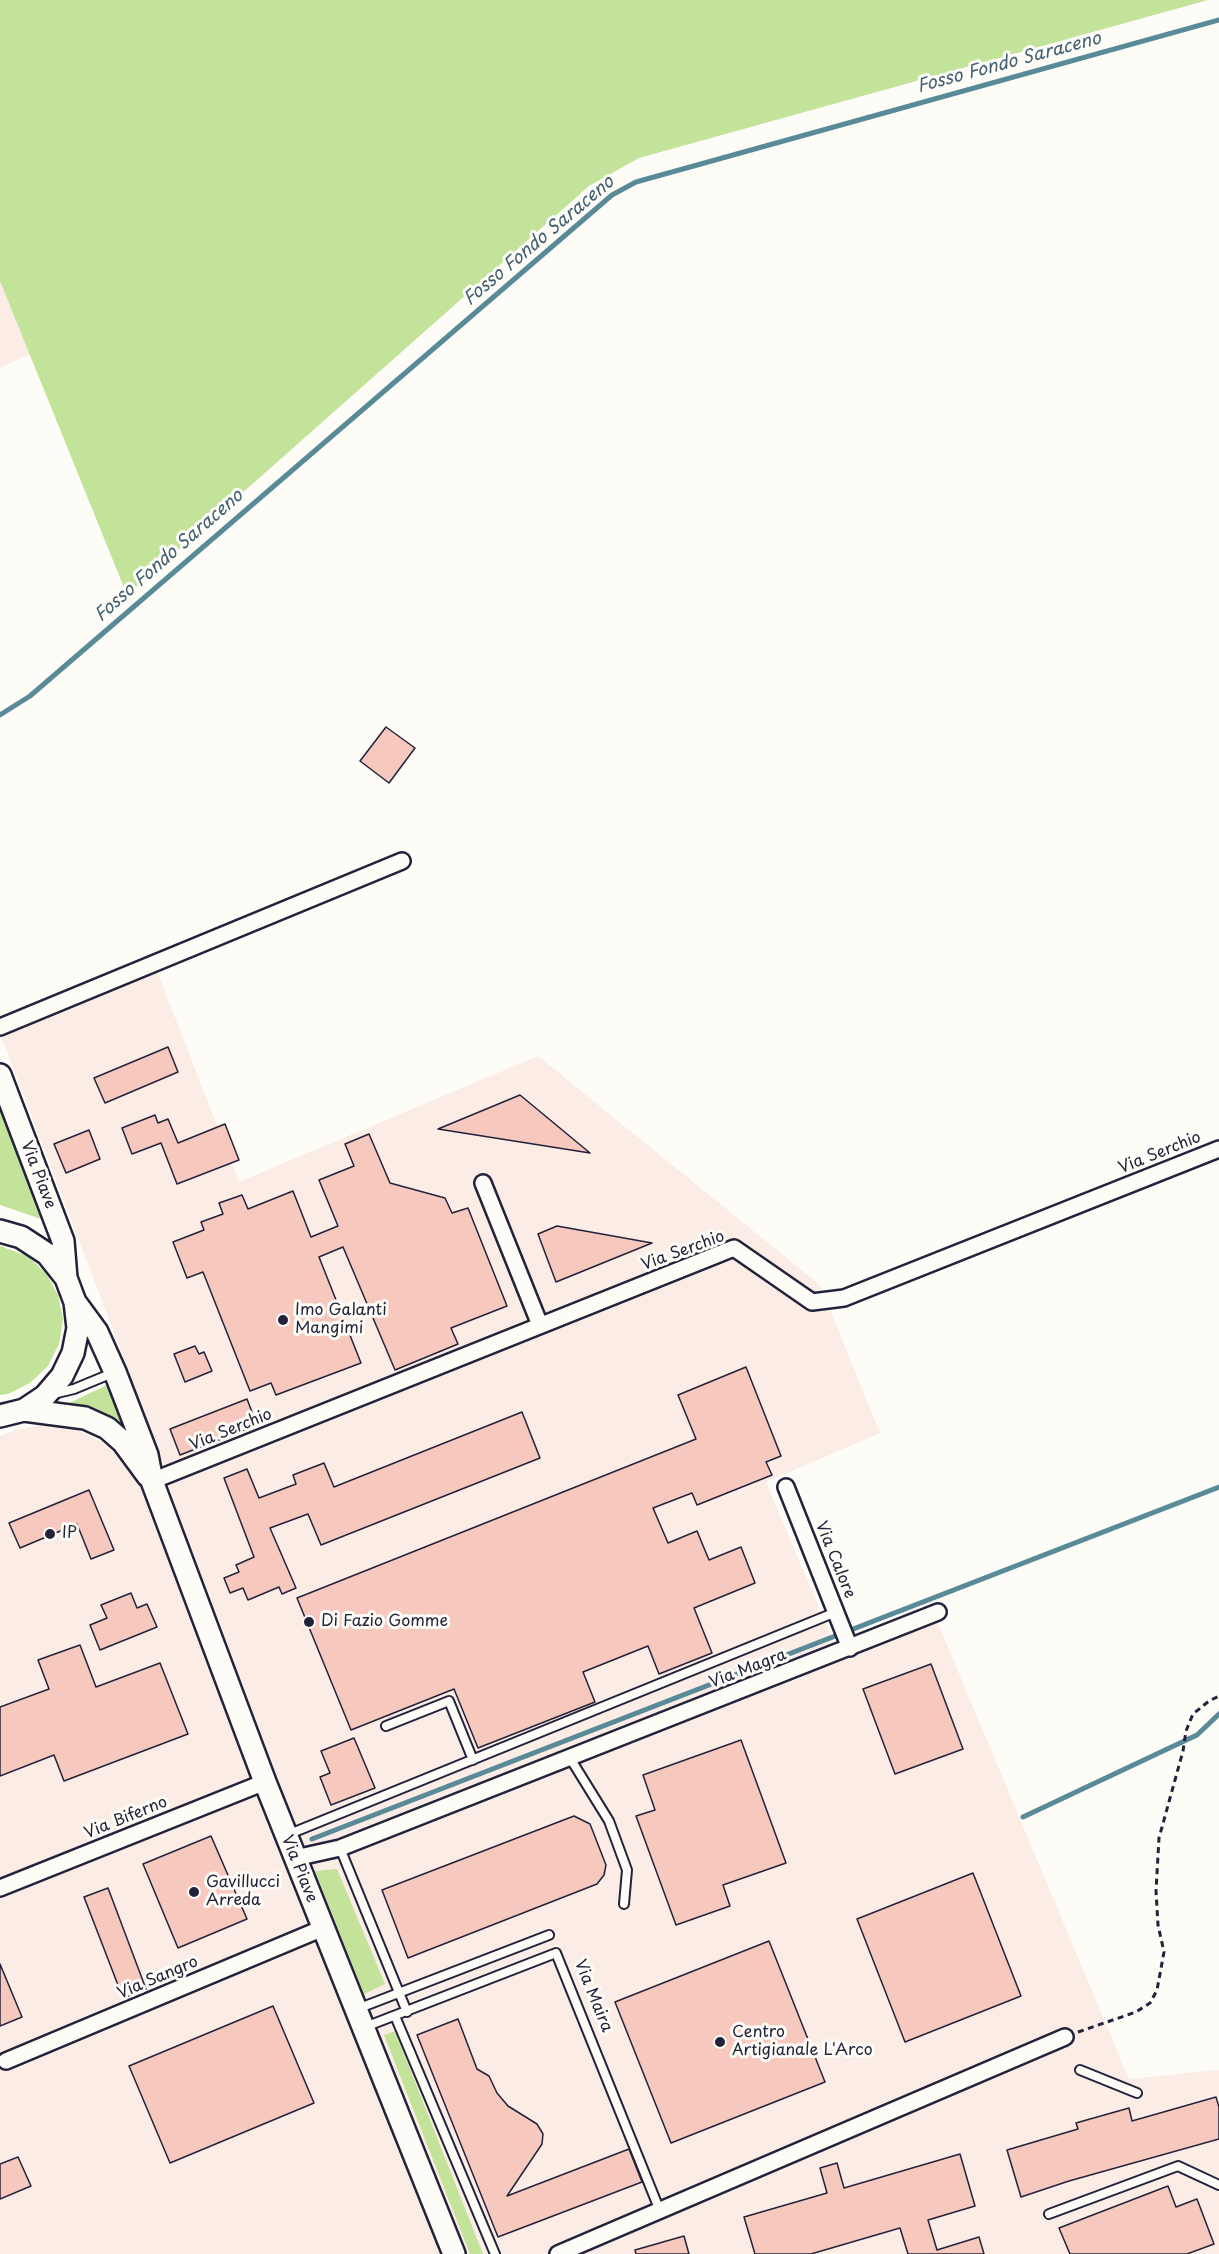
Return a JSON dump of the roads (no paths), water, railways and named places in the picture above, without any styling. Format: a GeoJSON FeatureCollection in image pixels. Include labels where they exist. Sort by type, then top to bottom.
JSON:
{"type":"FeatureCollection","features":[{"type":"Feature","properties":{"kind":"main road","name":"Via Piave"},"geometry":{"type":"LineString","coordinates":[[0,1075],[63,1240],[66,1278]]}},
{"type":"Feature","properties":{"kind":"main road"},"geometry":{"type":"LineString","coordinates":[[0,1232],[21,1237],[47,1254],[66,1278],[75,1302],[78,1328],[73,1353],[62,1376],[45,1396],[8,1415]]}},
{"type":"Feature","properties":{"kind":"main road","name":"Via Piave"},"geometry":{"type":"LineString","coordinates":[[75,1302],[97,1332],[116,1372],[147,1455],[152,1481],[265,1782],[454,2254]]}},
{"type":"Feature","properties":{"kind":"main road","name":"Via Piave"},"geometry":{"type":"LineString","coordinates":[[8,1415],[85,1418],[107,1428],[123,1442],[152,1481]]}},
{"type":"Feature","properties":{"kind":"street"},"geometry":{"type":"LineString","coordinates":[[0,1027],[402,861]]}},
{"type":"Feature","properties":{"kind":"street","name":"Via Serchio"},"geometry":{"type":"LineString","coordinates":[[152,1481],[734,1248],[812,1302],[844,1298],[1219,1149]]}},
{"type":"Feature","properties":{"kind":"street"},"geometry":{"type":"LineString","coordinates":[[483,1183],[540,1325]]}},
{"type":"Feature","properties":{"kind":"street","name":"Via Calore"},"geometry":{"type":"LineString","coordinates":[[786,1487],[850,1648]]}},
{"type":"Feature","properties":{"kind":"street","name":"Via Magra"},"geometry":{"type":"LineString","coordinates":[[295,1858],[340,1848],[938,1612]]}},
{"type":"Feature","properties":{"kind":"street","name":"Via Biferno"},"geometry":{"type":"LineString","coordinates":[[0,1888],[265,1782]]}},
{"type":"Feature","properties":{"kind":"street","name":"Via Sangro"},"geometry":{"type":"LineString","coordinates":[[6,2061],[323,1928]]}},
{"type":"Feature","properties":{"kind":"street"},"geometry":{"type":"LineString","coordinates":[[558,2254],[1065,2037]]}},
{"type":"Feature","properties":{"kind":"lane"},"geometry":{"type":"LineString","coordinates":[[45,1396],[74,1389],[116,1372]]}},
{"type":"Feature","properties":{"kind":"lane"},"geometry":{"type":"LineString","coordinates":[[286,1836],[836,1612]]}},
{"type":"Feature","properties":{"kind":"lane"},"geometry":{"type":"LineString","coordinates":[[386,1726],[449,1701],[473,1760]]}},
{"type":"Feature","properties":{"kind":"lane"},"geometry":{"type":"LineString","coordinates":[[570,1758],[609,1821],[627,1870],[624,1904]]}},
{"type":"Feature","properties":{"kind":"lane"},"geometry":{"type":"LineString","coordinates":[[340,1848],[407,2012]]}},
{"type":"Feature","properties":{"kind":"lane"},"geometry":{"type":"LineString","coordinates":[[359,2019],[399,1992],[549,1935]]}},
{"type":"Feature","properties":{"kind":"lane","name":"Via Maira"},"geometry":{"type":"LineString","coordinates":[[359,2019],[395,2016],[407,2012],[556,1953],[660,2211]]}},
{"type":"Feature","properties":{"kind":"lane"},"geometry":{"type":"LineString","coordinates":[[395,2016],[495,2254]]}},
{"type":"Feature","properties":{"kind":"lane"},"geometry":{"type":"LineString","coordinates":[[1080,2070],[1137,2093]]}},
{"type":"Feature","properties":{"kind":"lane"},"geometry":{"type":"LineString","coordinates":[[1049,2214],[1178,2166],[1219,2185]]}},
{"type":"Feature","properties":{"kind":"waterway","name":"Fosso Fondo Saraceno"},"geometry":{"type":"LineString","coordinates":[[0,715],[30,696],[612,195],[636,182],[1219,20]]}},
{"type":"Feature","properties":{"kind":"waterway"},"geometry":{"type":"LineString","coordinates":[[312,1839],[1219,1487]]}},
{"type":"Feature","properties":{"kind":"waterway"},"geometry":{"type":"LineString","coordinates":[[1023,1817],[1197,1735],[1219,1714]]}},
{"type":"Feature","properties":{"kind":"place","name":"Imo Galanti Mangimi"},"geometry":{"type":"Point","coordinates":[283,1320]}},
{"type":"Feature","properties":{"kind":"place","name":"IP"},"geometry":{"type":"Point","coordinates":[50,1534]}},
{"type":"Feature","properties":{"kind":"place","name":"Di Fazio Gomme"},"geometry":{"type":"Point","coordinates":[309,1622]}},
{"type":"Feature","properties":{"kind":"place","name":"Gavillucci Arreda"},"geometry":{"type":"Point","coordinates":[194,1892]}},
{"type":"Feature","properties":{"kind":"place","name":"Centro Artigianale L'Arco"},"geometry":{"type":"Point","coordinates":[720,2042]}}]}
